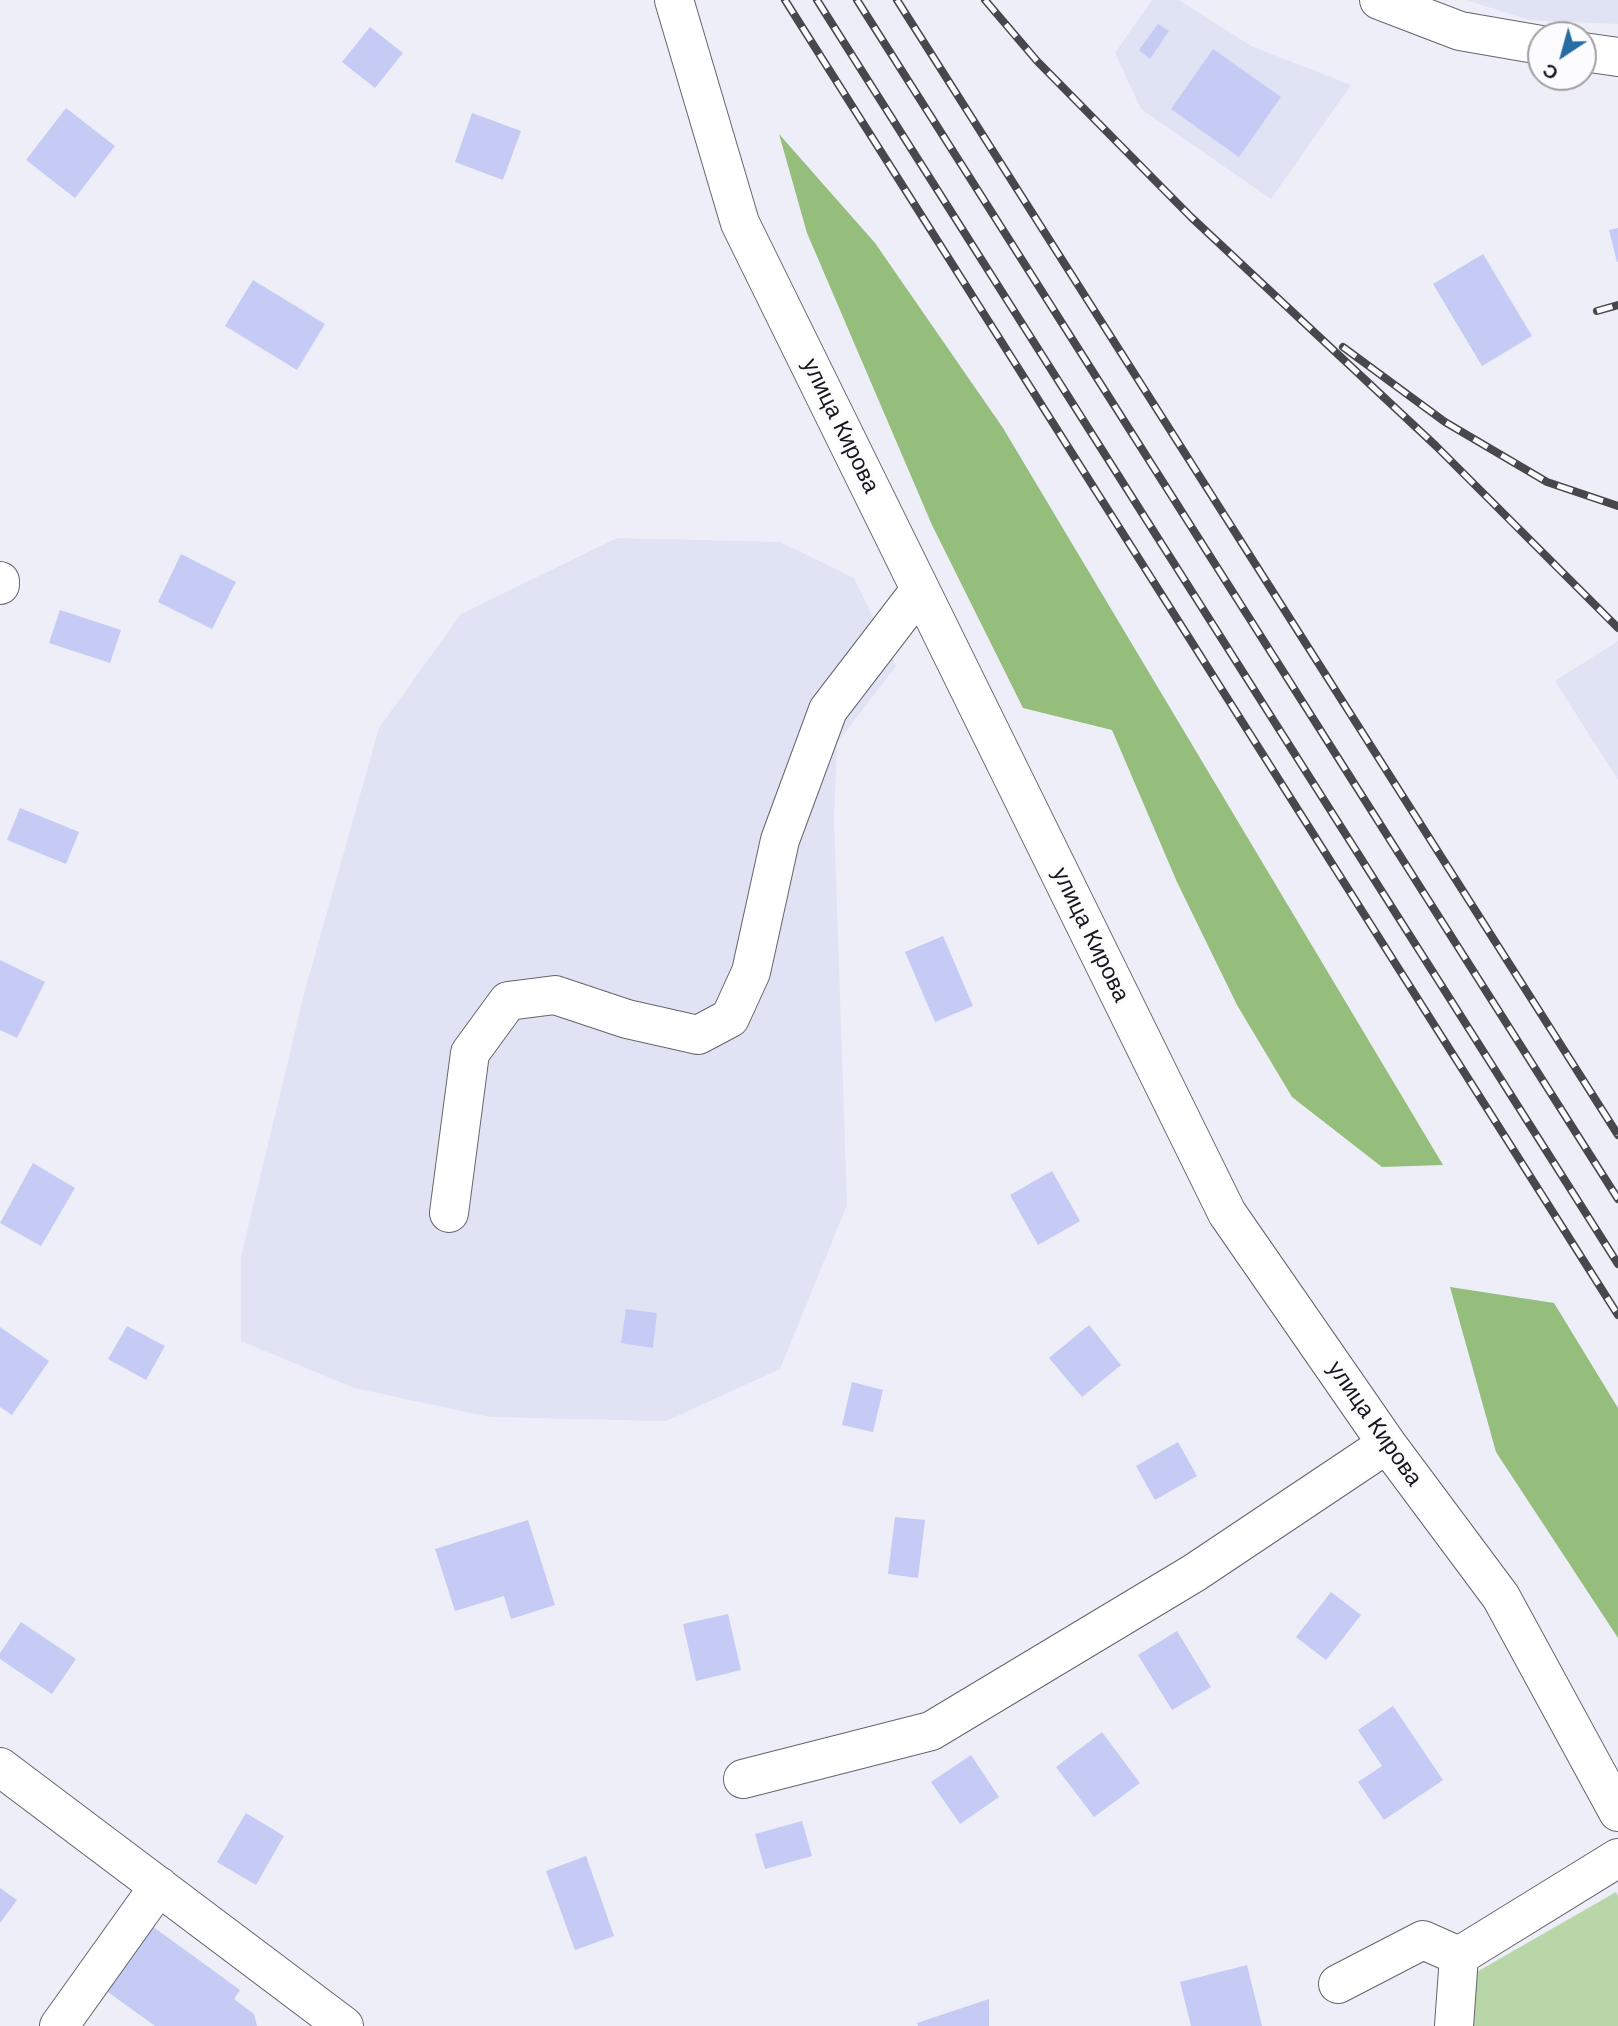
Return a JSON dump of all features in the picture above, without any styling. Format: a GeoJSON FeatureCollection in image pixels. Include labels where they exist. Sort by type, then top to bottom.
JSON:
{"type":"FeatureCollection","features":[{"type":"Feature","properties":{"kind":"street","name":"улица Кирова"},"geometry":{"type":"LineString","coordinates":[[674,0],[740,223],[1227,1213],[1387,1444],[1501,1597],[1618,1812]]}},
{"type":"Feature","properties":{"kind":"street"},"geometry":{"type":"LineString","coordinates":[[1379,0],[1460,31],[1527,43]]}},
{"type":"Feature","properties":{"kind":"street"},"geometry":{"type":"LineString","coordinates":[[1597,54],[1618,57]]}},
{"type":"Feature","properties":{"kind":"street"},"geometry":{"type":"LineString","coordinates":[[449,1213],[470,1053],[508,1001],[555,995],[627,1018],[698,1035],[730,1018],[751,972],[780,840],[828,710],[920,590]]}},
{"type":"Feature","properties":{"kind":"street"},"geometry":{"type":"LineString","coordinates":[[743,1779],[931,1731],[1194,1573],[1387,1444]]}},
{"type":"Feature","properties":{"kind":"street"},"geometry":{"type":"LineString","coordinates":[[0,1767],[344,2026]]}},
{"type":"Feature","properties":{"kind":"street"},"geometry":{"type":"LineString","coordinates":[[1460,1956],[1618,1858]]}},
{"type":"Feature","properties":{"kind":"street"},"geometry":{"type":"LineString","coordinates":[[59,2026],[159,1886]]}},
{"type":"Feature","properties":{"kind":"street"},"geometry":{"type":"LineString","coordinates":[[1338,1984],[1423,1940],[1460,1956]]}},
{"type":"Feature","properties":{"kind":"street"},"geometry":{"type":"LineString","coordinates":[[1454,2026],[1460,1956]]}},
{"type":"Feature","properties":{"kind":"shaded area"},"geometry":{"type":"Polygon","coordinates":[[[1152,0],[1179,0],[1251,46],[1351,85],[1271,199],[1141,109],[1115,53],[1152,0]]]}},
{"type":"Feature","properties":{"kind":"shaded area"},"geometry":{"type":"Polygon","coordinates":[[[1466,0],[1618,0],[1618,24],[1529,20],[1466,0]]]}},
{"type":"Feature","properties":{"kind":"shaded area"},"geometry":{"type":"Polygon","coordinates":[[[617,538],[780,542],[854,578],[896,666],[837,743],[834,818],[847,1205],[780,1369],[666,1421],[490,1417],[354,1388],[241,1341],[241,1257],[305,990],[379,728],[461,614],[617,538]]]}},
{"type":"Feature","properties":{"kind":"shaded area"},"geometry":{"type":"Polygon","coordinates":[[[1618,641],[1618,780],[1555,681],[1618,641]]]}},
{"type":"Feature","properties":{"kind":"green space"},"geometry":{"type":"Polygon","coordinates":[[[779,134],[875,243],[1003,428],[1443,1165],[1382,1167],[1292,1097],[1237,1005],[1177,882],[1112,730],[1023,708],[932,525],[807,233],[779,134]]]}},
{"type":"Feature","properties":{"kind":"green space"},"geometry":{"type":"Polygon","coordinates":[[[1450,1287],[1554,1303],[1618,1408],[1618,1638],[1496,1452],[1450,1287]]]}},
{"type":"Feature","properties":{"kind":"green space"},"geometry":{"type":"Polygon","coordinates":[[[1616,1892],[1618,2026],[1466,2026],[1468,1977],[1616,1892]]]}},
{"type":"Feature","properties":{"kind":"building"},"geometry":{"type":"Polygon","coordinates":[[[1158,24],[1169,31],[1150,59],[1139,50],[1158,24]]]}},
{"type":"Feature","properties":{"kind":"building"},"geometry":{"type":"Polygon","coordinates":[[[370,27],[403,53],[375,88],[342,62],[370,27]]]}},
{"type":"Feature","properties":{"kind":"building"},"geometry":{"type":"Polygon","coordinates":[[[1213,49],[1281,97],[1239,157],[1171,109],[1213,49]]]}},
{"type":"Feature","properties":{"kind":"building"},"geometry":{"type":"Polygon","coordinates":[[[66,108],[115,146],[75,198],[26,160],[66,108]]]}},
{"type":"Feature","properties":{"kind":"building"},"geometry":{"type":"Polygon","coordinates":[[[472,113],[521,131],[503,180],[455,162],[472,113]]]}},
{"type":"Feature","properties":{"kind":"building"},"geometry":{"type":"Polygon","coordinates":[[[1618,228],[1618,262],[1617,262],[1609,230],[1618,228]]]}},
{"type":"Feature","properties":{"kind":"building"},"geometry":{"type":"Polygon","coordinates":[[[1483,254],[1532,336],[1482,366],[1433,284],[1483,254]]]}},
{"type":"Feature","properties":{"kind":"building"},"geometry":{"type":"Polygon","coordinates":[[[253,280],[325,324],[297,370],[225,326],[253,280]]]}},
{"type":"Feature","properties":{"kind":"building"},"geometry":{"type":"Polygon","coordinates":[[[181,554],[236,582],[212,629],[158,602],[181,554]]]}},
{"type":"Feature","properties":{"kind":"building"},"geometry":{"type":"Polygon","coordinates":[[[60,610],[121,630],[110,663],[49,643],[60,610]]]}},
{"type":"Feature","properties":{"kind":"building"},"geometry":{"type":"Polygon","coordinates":[[[20,808],[79,832],[66,864],[7,840],[20,808]]]}},
{"type":"Feature","properties":{"kind":"building"},"geometry":{"type":"Polygon","coordinates":[[[943,936],[973,1006],[935,1022],[905,952],[943,936]]]}},
{"type":"Feature","properties":{"kind":"building"},"geometry":{"type":"Polygon","coordinates":[[[0,960],[45,982],[17,1038],[0,1030],[0,960]]]}},
{"type":"Feature","properties":{"kind":"building"},"geometry":{"type":"Polygon","coordinates":[[[33,1163],[75,1188],[41,1246],[0,1223],[33,1163]]]}},
{"type":"Feature","properties":{"kind":"building"},"geometry":{"type":"Polygon","coordinates":[[[1052,1171],[1080,1221],[1038,1245],[1010,1195],[1052,1171]]]}},
{"type":"Feature","properties":{"kind":"building"},"geometry":{"type":"Polygon","coordinates":[[[626,1309],[657,1313],[653,1348],[621,1343],[626,1309]]]}},
{"type":"Feature","properties":{"kind":"building"},"geometry":{"type":"Polygon","coordinates":[[[1089,1325],[1121,1365],[1082,1397],[1049,1358],[1089,1325]]]}},
{"type":"Feature","properties":{"kind":"building"},"geometry":{"type":"Polygon","coordinates":[[[127,1326],[165,1346],[146,1380],[108,1359],[127,1326]]]}},
{"type":"Feature","properties":{"kind":"building"},"geometry":{"type":"Polygon","coordinates":[[[0,1327],[49,1361],[12,1415],[0,1407],[0,1327]]]}},
{"type":"Feature","properties":{"kind":"building"},"geometry":{"type":"Polygon","coordinates":[[[852,1382],[883,1390],[873,1432],[842,1425],[852,1382]]]}},
{"type":"Feature","properties":{"kind":"building"},"geometry":{"type":"Polygon","coordinates":[[[1178,1442],[1197,1476],[1155,1500],[1136,1466],[1178,1442]]]}},
{"type":"Feature","properties":{"kind":"building"},"geometry":{"type":"Polygon","coordinates":[[[895,1517],[925,1520],[918,1578],[888,1574],[895,1517]]]}},
{"type":"Feature","properties":{"kind":"building"},"geometry":{"type":"Polygon","coordinates":[[[528,1520],[555,1605],[511,1619],[504,1596],[455,1611],[435,1549],[528,1520]]]}},
{"type":"Feature","properties":{"kind":"building"},"geometry":{"type":"Polygon","coordinates":[[[1331,1592],[1361,1615],[1326,1660],[1296,1637],[1331,1592]]]}},
{"type":"Feature","properties":{"kind":"building"},"geometry":{"type":"Polygon","coordinates":[[[728,1614],[741,1670],[696,1681],[683,1624],[728,1614]]]}},
{"type":"Feature","properties":{"kind":"building"},"geometry":{"type":"Polygon","coordinates":[[[21,1622],[76,1659],[52,1694],[0,1659],[0,1653],[21,1622]]]}},
{"type":"Feature","properties":{"kind":"building"},"geometry":{"type":"Polygon","coordinates":[[[1177,1631],[1211,1687],[1172,1710],[1138,1655],[1177,1631]]]}},
{"type":"Feature","properties":{"kind":"building"},"geometry":{"type":"Polygon","coordinates":[[[1393,1706],[1443,1780],[1384,1820],[1358,1782],[1382,1766],[1358,1730],[1393,1706]]]}},
{"type":"Feature","properties":{"kind":"building"},"geometry":{"type":"Polygon","coordinates":[[[1102,1732],[1140,1783],[1094,1817],[1056,1767],[1102,1732]]]}},
{"type":"Feature","properties":{"kind":"building"},"geometry":{"type":"Polygon","coordinates":[[[971,1755],[999,1797],[960,1824],[931,1782],[971,1755]]]}},
{"type":"Feature","properties":{"kind":"building"},"geometry":{"type":"Polygon","coordinates":[[[246,1813],[284,1836],[256,1885],[217,1862],[246,1813]]]}},
{"type":"Feature","properties":{"kind":"building"},"geometry":{"type":"Polygon","coordinates":[[[802,1821],[812,1856],[765,1869],[755,1834],[802,1821]]]}},
{"type":"Feature","properties":{"kind":"building"},"geometry":{"type":"Polygon","coordinates":[[[586,1856],[614,1936],[575,1950],[546,1871],[586,1856]]]}},
{"type":"Feature","properties":{"kind":"building"},"geometry":{"type":"Polygon","coordinates":[[[0,1888],[17,1900],[0,1923],[0,1888]]]}},
{"type":"Feature","properties":{"kind":"building"},"geometry":{"type":"Polygon","coordinates":[[[152,1926],[240,1990],[234,1999],[254,2014],[257,2026],[155,2026],[105,1990],[152,1926]]]}},
{"type":"Feature","properties":{"kind":"building"},"geometry":{"type":"Polygon","coordinates":[[[1247,1965],[1262,2026],[1191,2026],[1180,1982],[1247,1965]]]}},
{"type":"Feature","properties":{"kind":"building"},"geometry":{"type":"Polygon","coordinates":[[[989,1999],[989,2026],[918,2026],[917,2023],[989,1999]]]}},
{"type":"Feature","properties":{"kind":"railway"},"geometry":{"type":"LineString","coordinates":[[785,0],[1618,1315]]}},
{"type":"Feature","properties":{"kind":"railway"},"geometry":{"type":"LineString","coordinates":[[817,0],[1618,1264]]}},
{"type":"Feature","properties":{"kind":"railway"},"geometry":{"type":"LineString","coordinates":[[857,0],[1618,1199]]}},
{"type":"Feature","properties":{"kind":"railway"},"geometry":{"type":"LineString","coordinates":[[897,0],[1618,1135]]}},
{"type":"Feature","properties":{"kind":"railway"},"geometry":{"type":"LineString","coordinates":[[985,0],[1037,61],[1191,217],[1436,446],[1618,628]]}},
{"type":"Feature","properties":{"kind":"railway"},"geometry":{"type":"LineString","coordinates":[[1597,311],[1618,305]]}},
{"type":"Feature","properties":{"kind":"railway"},"geometry":{"type":"LineString","coordinates":[[1343,347],[1445,422],[1547,482],[1618,506]]}}]}
